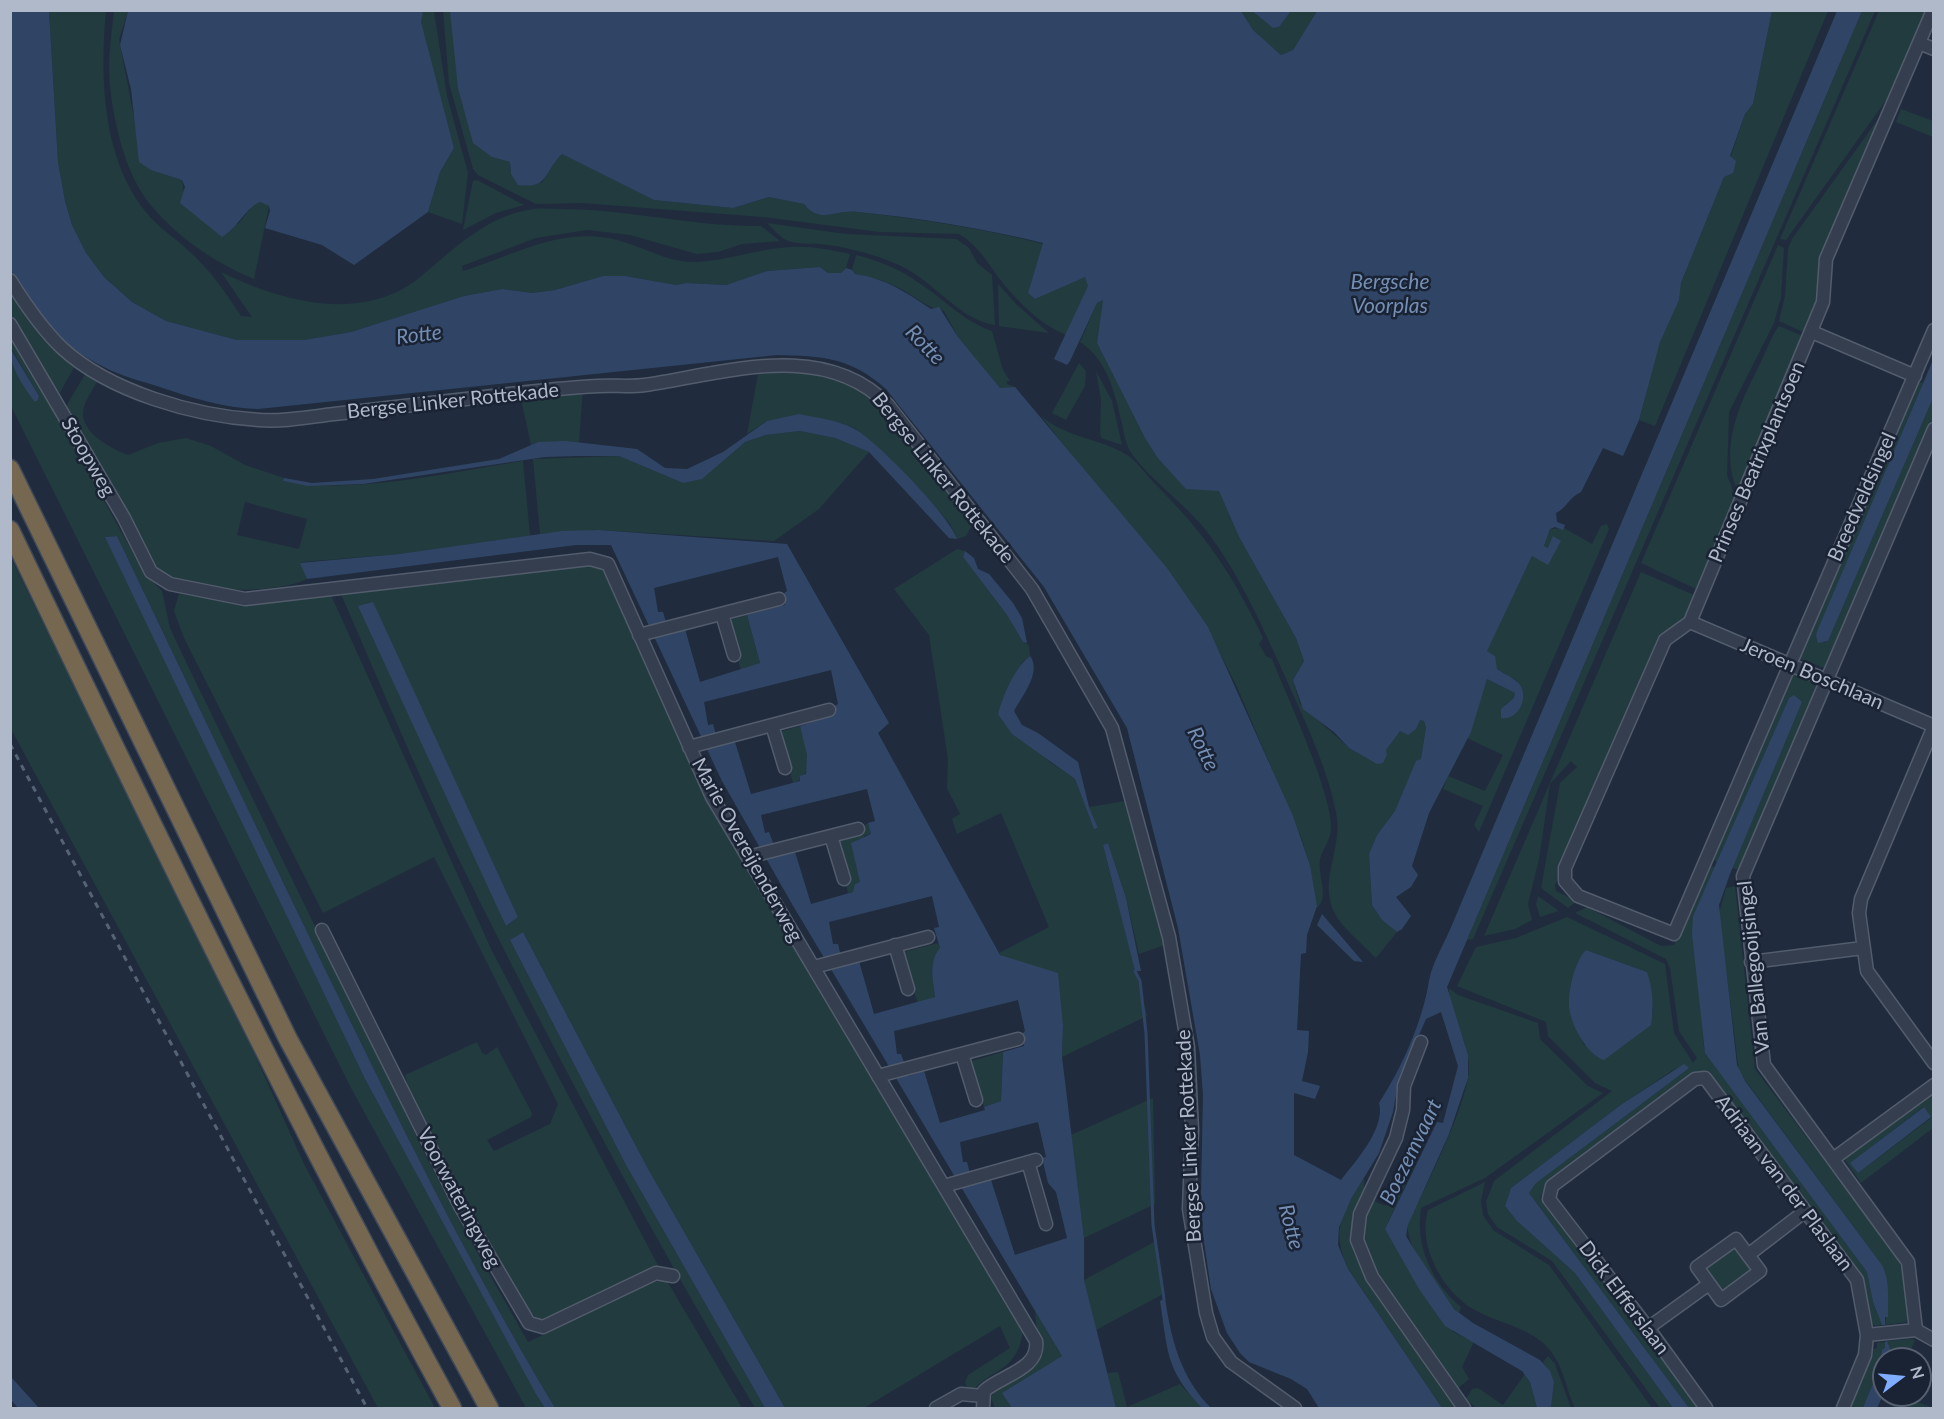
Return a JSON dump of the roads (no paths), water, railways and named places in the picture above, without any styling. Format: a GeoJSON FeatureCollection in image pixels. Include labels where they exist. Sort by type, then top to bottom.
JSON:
{"type":"FeatureCollection","features":[{"type":"Feature","properties":{"kind":"highway"},"geometry":{"type":"LineString","coordinates":[[10,469],[288,1039],[489,1408]]}},
{"type":"Feature","properties":{"kind":"highway"},"geometry":{"type":"LineString","coordinates":[[10,530],[248,1019],[379,1275],[452,1408]]}},
{"type":"Feature","properties":{"kind":"street","name":"Prinses Beatrixplantsoen"},"geometry":{"type":"LineString","coordinates":[[1690,622],[1812,332],[1823,302],[1827,259],[1933,10]]}},
{"type":"Feature","properties":{"kind":"street"},"geometry":{"type":"LineString","coordinates":[[1919,43],[1934,49]]}},
{"type":"Feature","properties":{"kind":"street","name":"Bergse Linker Rottekade"},"geometry":{"type":"LineString","coordinates":[[10,280],[36,319],[62,348],[111,382],[203,413],[260,420],[548,390],[641,385],[780,366],[826,369],[853,378],[874,390],[1032,589],[1112,728],[1169,937],[1188,1047],[1192,1130],[1190,1209],[1206,1313],[1213,1337],[1231,1362],[1295,1408]]}},
{"type":"Feature","properties":{"kind":"street","name":"Stoopweg"},"geometry":{"type":"LineString","coordinates":[[10,324],[124,519],[151,572],[170,585]]}},
{"type":"Feature","properties":{"kind":"street","name":"Breedveldsingel"},"geometry":{"type":"LineString","coordinates":[[1788,664],[1934,330]]}},
{"type":"Feature","properties":{"kind":"street"},"geometry":{"type":"LineString","coordinates":[[1812,332],[1915,376]]}},
{"type":"Feature","properties":{"kind":"street","name":"Breedveldsingel"},"geometry":{"type":"LineString","coordinates":[[1826,680],[1934,429]]}},
{"type":"Feature","properties":{"kind":"street","name":"Marie Overeijenderweg"},"geometry":{"type":"LineString","coordinates":[[170,585],[245,599],[597,559],[608,564],[645,633],[695,746],[712,797],[819,966],[884,1075],[1036,1341],[1034,1359],[989,1387],[983,1402]]}},
{"type":"Feature","properties":{"kind":"street"},"geometry":{"type":"LineString","coordinates":[[645,633],[779,598]]}},
{"type":"Feature","properties":{"kind":"street"},"geometry":{"type":"LineString","coordinates":[[722,614],[734,655]]}},
{"type":"Feature","properties":{"kind":"street"},"geometry":{"type":"LineString","coordinates":[[1690,622],[1665,640],[1564,868],[1565,881],[1578,896],[1674,933],[1788,664]]}},
{"type":"Feature","properties":{"kind":"street","name":"Jeroen Boschlaan"},"geometry":{"type":"LineString","coordinates":[[1690,622],[1934,726]]}},
{"type":"Feature","properties":{"kind":"street","name":"Van Ballegooijsingel"},"geometry":{"type":"LineString","coordinates":[[1826,680],[1743,876],[1764,1065],[1908,1262],[1916,1330]]}},
{"type":"Feature","properties":{"kind":"street"},"geometry":{"type":"LineString","coordinates":[[695,746],[829,710]]}},
{"type":"Feature","properties":{"kind":"street"},"geometry":{"type":"LineString","coordinates":[[772,725],[785,768]]}},
{"type":"Feature","properties":{"kind":"street"},"geometry":{"type":"LineString","coordinates":[[1934,726],[1861,899],[1859,913],[1867,971],[1934,1063]]}},
{"type":"Feature","properties":{"kind":"street"},"geometry":{"type":"LineString","coordinates":[[748,857],[858,829]]}},
{"type":"Feature","properties":{"kind":"street"},"geometry":{"type":"LineString","coordinates":[[831,836],[844,879]]}},
{"type":"Feature","properties":{"kind":"street","name":"Voorwateringweg"},"geometry":{"type":"LineString","coordinates":[[322,930],[460,1206],[530,1323],[543,1327],[656,1273],[673,1276]]}},
{"type":"Feature","properties":{"kind":"street"},"geometry":{"type":"LineString","coordinates":[[819,966],[928,937]]}},
{"type":"Feature","properties":{"kind":"street"},"geometry":{"type":"LineString","coordinates":[[895,945],[908,989]]}},
{"type":"Feature","properties":{"kind":"street"},"geometry":{"type":"LineString","coordinates":[[1751,962],[1863,948]]}},
{"type":"Feature","properties":{"kind":"street"},"geometry":{"type":"LineString","coordinates":[[884,1075],[1018,1039]]}},
{"type":"Feature","properties":{"kind":"street"},"geometry":{"type":"LineString","coordinates":[[1421,1042],[1404,1086],[1403,1110],[1396,1138],[1366,1200],[1357,1227],[1360,1251],[1372,1276],[1464,1408]]}},
{"type":"Feature","properties":{"kind":"street"},"geometry":{"type":"LineString","coordinates":[[962,1054],[976,1100]]}},
{"type":"Feature","properties":{"kind":"street","name":"Adriaan van der Plaslaan"},"geometry":{"type":"LineString","coordinates":[[1695,1079],[1705,1078],[1857,1280],[1872,1335]]}},
{"type":"Feature","properties":{"kind":"street","name":"Dick Elfferslaan"},"geometry":{"type":"LineString","coordinates":[[1695,1079],[1552,1186],[1549,1200],[1648,1328],[1706,1408]]}},
{"type":"Feature","properties":{"kind":"street"},"geometry":{"type":"LineString","coordinates":[[1833,1159],[1934,1085]]}},
{"type":"Feature","properties":{"kind":"street"},"geometry":{"type":"LineString","coordinates":[[948,1184],[1032,1161],[1046,1224]]}},
{"type":"Feature","properties":{"kind":"street"},"geometry":{"type":"LineString","coordinates":[[1748,1255],[1804,1212]]}},
{"type":"Feature","properties":{"kind":"street"},"geometry":{"type":"LineString","coordinates":[[1736,1239],[1748,1255],[1760,1271],[1721,1300],[1697,1267],[1736,1239]]}},
{"type":"Feature","properties":{"kind":"street"},"geometry":{"type":"LineString","coordinates":[[1648,1328],[1709,1284]]}},
{"type":"Feature","properties":{"kind":"street"},"geometry":{"type":"LineString","coordinates":[[1843,1408],[1872,1335],[1916,1330],[1934,1340]]}},
{"type":"Feature","properties":{"kind":"street"},"geometry":{"type":"LineString","coordinates":[[936,1408],[961,1394],[983,1402]]}},
{"type":"Feature","properties":{"kind":"water","name":"Rotte"},"geometry":{"type":"Polygon","coordinates":[[[10,11],[49,11],[58,162],[72,225],[86,253],[104,277],[132,302],[166,321],[237,340],[304,340],[351,332],[464,296],[502,289],[532,293],[555,290],[603,276],[625,276],[676,285],[686,283],[726,285],[767,271],[820,267],[828,273],[841,273],[846,268],[852,270],[855,274],[895,287],[931,309],[939,307],[958,337],[1000,388],[1015,387],[1167,568],[1208,627],[1293,816],[1310,865],[1317,906],[1307,935],[1306,953],[1301,954],[1297,1030],[1309,1031],[1308,1052],[1302,1081],[1320,1086],[1315,1099],[1294,1093],[1294,1155],[1341,1180],[1374,1134],[1380,1113],[1379,1103],[1396,1075],[1410,1044],[1422,1012],[1436,960],[1837,11],[1862,11],[1447,987],[1468,1055],[1468,1078],[1449,1134],[1408,1225],[1406,1236],[1454,1309],[1473,1323],[1540,1360],[1550,1371],[1554,1382],[1551,1408],[1537,1408],[1530,1382],[1522,1371],[1445,1326],[1419,1289],[1385,1229],[1437,1122],[1443,1123],[1458,1066],[1441,1012],[1426,1019],[1398,1083],[1393,1112],[1379,1153],[1351,1199],[1339,1227],[1338,1245],[1348,1269],[1442,1408],[1319,1408],[1307,1389],[1291,1379],[1249,1362],[1240,1353],[1227,1333],[1211,1289],[1203,1235],[1201,1193],[1203,1095],[1200,1055],[1178,928],[1127,728],[1044,587],[886,389],[873,378],[848,364],[808,356],[777,355],[258,409],[208,402],[111,370],[89,359],[49,326],[27,299],[11,269],[10,11]]]}},
{"type":"Feature","properties":{"kind":"water"},"geometry":{"type":"Polygon","coordinates":[[[128,11],[423,11],[421,22],[454,148],[440,172],[428,212],[354,265],[322,245],[265,228],[270,211],[269,206],[260,202],[255,204],[222,237],[180,203],[185,187],[182,180],[151,170],[139,162],[131,89],[120,45],[128,11]]]}},
{"type":"Feature","properties":{"kind":"water","name":"Bergsche Voorplas"},"geometry":{"type":"Polygon","coordinates":[[[450,11],[1241,11],[1253,30],[1281,55],[1293,50],[1317,11],[1772,11],[1753,104],[1745,114],[1730,156],[1736,161],[1733,173],[1724,177],[1681,283],[1679,300],[1660,342],[1639,420],[1623,456],[1603,448],[1581,492],[1556,513],[1557,522],[1565,525],[1563,530],[1555,527],[1550,529],[1544,546],[1548,548],[1553,536],[1561,541],[1548,565],[1532,556],[1487,651],[1495,656],[1497,669],[1520,685],[1522,702],[1520,708],[1512,716],[1501,718],[1501,709],[1514,698],[1515,693],[1487,679],[1471,732],[1429,813],[1412,866],[1418,875],[1411,887],[1396,897],[1411,916],[1402,929],[1397,932],[1382,920],[1372,905],[1369,854],[1377,835],[1395,811],[1416,761],[1421,759],[1426,727],[1424,721],[1420,720],[1416,729],[1408,735],[1400,731],[1386,750],[1387,755],[1383,763],[1377,764],[1349,748],[1334,732],[1303,709],[1293,680],[1304,661],[1296,638],[1239,537],[1219,491],[1186,489],[1157,457],[1145,438],[1097,343],[1103,300],[1097,303],[1067,365],[1054,359],[1088,286],[1085,277],[1035,299],[1028,293],[1043,243],[974,228],[904,217],[858,212],[816,214],[804,204],[769,197],[733,208],[654,200],[562,154],[541,182],[528,186],[518,185],[511,174],[510,162],[492,157],[473,143],[458,88],[450,11]]]}},
{"type":"Feature","properties":{"kind":"water"},"geometry":{"type":"Polygon","coordinates":[[[1252,11],[1291,11],[1279,27],[1273,28],[1252,11]]]}},
{"type":"Feature","properties":{"kind":"water"},"geometry":{"type":"Polygon","coordinates":[[[10,348],[39,396],[37,401],[34,401],[18,376],[12,362],[10,348]]]}},
{"type":"Feature","properties":{"kind":"water"},"geometry":{"type":"Polygon","coordinates":[[[1933,360],[1933,398],[1828,641],[1818,643],[1816,635],[1818,629],[1933,360]]]}},
{"type":"Feature","properties":{"kind":"water"},"geometry":{"type":"Polygon","coordinates":[[[799,414],[853,428],[877,446],[927,497],[952,528],[957,539],[949,538],[869,452],[835,438],[800,431],[766,435],[745,442],[702,479],[683,483],[619,456],[545,457],[363,484],[308,486],[283,481],[284,478],[312,483],[373,479],[499,459],[538,442],[566,441],[637,449],[665,468],[687,469],[723,452],[767,421],[799,414]]]}},
{"type":"Feature","properties":{"kind":"water"},"geometry":{"type":"Polygon","coordinates":[[[599,530],[787,544],[889,723],[878,733],[1000,955],[1058,973],[1063,1026],[1062,1057],[1084,1238],[1084,1280],[1116,1408],[1012,1408],[1002,1393],[1062,1356],[792,904],[722,781],[611,545],[576,545],[307,579],[300,563],[399,554],[562,531],[599,530]],[[778,557],[654,588],[658,612],[663,612],[669,633],[685,629],[700,682],[760,663],[747,615],[785,605],[782,595],[787,591],[778,557]],[[831,670],[704,702],[708,725],[713,724],[719,746],[735,742],[751,794],[800,781],[800,776],[806,774],[807,755],[800,726],[832,716],[830,709],[838,704],[831,670]],[[867,789],[761,815],[765,833],[769,832],[778,856],[795,852],[811,904],[853,892],[855,884],[860,882],[851,843],[871,834],[868,823],[875,821],[867,789]],[[932,896],[829,922],[833,944],[838,944],[843,965],[859,961],[874,1014],[935,997],[933,965],[940,948],[934,928],[939,927],[932,896]],[[1018,1000],[894,1031],[897,1054],[901,1054],[909,1076],[924,1071],[940,1123],[985,1110],[984,1107],[1001,1101],[1003,1052],[1024,1046],[1022,1034],[1025,1031],[1018,1000]],[[1038,1122],[960,1142],[963,1162],[967,1162],[973,1185],[991,1180],[1015,1255],[1067,1238],[1056,1192],[1048,1183],[1042,1158],[1046,1157],[1038,1122]]]}},
{"type":"Feature","properties":{"kind":"water"},"geometry":{"type":"Polygon","coordinates":[[[117,536],[406,1133],[463,1245],[555,1408],[545,1408],[536,1394],[365,1079],[105,537],[117,536]]]}},
{"type":"Feature","properties":{"kind":"water"},"geometry":{"type":"Polygon","coordinates":[[[965,551],[974,558],[978,569],[989,574],[1013,603],[1022,618],[1027,643],[1023,642],[1007,615],[963,557],[965,551]]]}},
{"type":"Feature","properties":{"kind":"water"},"geometry":{"type":"Polygon","coordinates":[[[373,602],[518,917],[506,926],[358,606],[373,602]]]}},
{"type":"Feature","properties":{"kind":"water"},"geometry":{"type":"Polygon","coordinates":[[[1030,656],[1034,669],[1032,676],[1014,711],[1022,725],[1038,733],[1078,762],[1089,807],[1098,828],[1094,829],[1075,779],[1012,734],[998,714],[1014,675],[1030,656]]]}},
{"type":"Feature","properties":{"kind":"water"},"geometry":{"type":"Polygon","coordinates":[[[1794,695],[1802,702],[1719,905],[1737,1065],[1745,1081],[1882,1265],[1888,1290],[1888,1317],[1885,1317],[1885,1325],[1882,1325],[1873,1302],[1867,1272],[1705,1053],[1692,934],[1693,916],[1789,698],[1794,695]]]}},
{"type":"Feature","properties":{"kind":"water"},"geometry":{"type":"Polygon","coordinates":[[[1108,843],[1126,898],[1141,971],[1135,971],[1103,845],[1108,843]]]}},
{"type":"Feature","properties":{"kind":"water"},"geometry":{"type":"Polygon","coordinates":[[[1322,914],[1363,962],[1354,961],[1317,925],[1322,914]]]}},
{"type":"Feature","properties":{"kind":"water"},"geometry":{"type":"Polygon","coordinates":[[[523,932],[647,1167],[785,1408],[765,1408],[626,1165],[510,940],[523,932]]]}},
{"type":"Feature","properties":{"kind":"water"},"geometry":{"type":"Polygon","coordinates":[[[1586,950],[1647,972],[1652,991],[1651,1025],[1604,1060],[1585,1045],[1575,1028],[1570,1010],[1569,997],[1573,975],[1586,950]]]}},
{"type":"Feature","properties":{"kind":"water"},"geometry":{"type":"Polygon","coordinates":[[[1684,1064],[1689,1068],[1536,1183],[1529,1193],[1689,1408],[1673,1408],[1575,1273],[1517,1221],[1505,1206],[1511,1188],[1622,1104],[1684,1064]]]}},
{"type":"Feature","properties":{"kind":"water"},"geometry":{"type":"Polygon","coordinates":[[[1924,1107],[1931,1117],[1858,1173],[1850,1163],[1924,1107]]]}},
{"type":"Feature","properties":{"kind":"water"},"geometry":{"type":"Polygon","coordinates":[[[1165,1298],[1170,1329],[1179,1358],[1192,1384],[1211,1408],[1202,1408],[1190,1394],[1181,1382],[1170,1359],[1160,1301],[1165,1298]]]}},
{"type":"Feature","properties":{"kind":"water"},"geometry":{"type":"Polygon","coordinates":[[[11,1377],[39,1408],[18,1408],[11,1400],[11,1377]]]}},
{"type":"Feature","properties":{"kind":"water"},"geometry":{"type":"Polygon","coordinates":[[[1872,1386],[1872,1407],[1877,1407],[1863,1408],[1872,1386]]]}},
{"type":"Feature","properties":{"kind":"waterway"},"geometry":{"type":"LineString","coordinates":[[1135,971],[1140,981],[1146,1033],[1153,1225],[1164,1299]]}},
{"type":"Feature","properties":{"kind":"railway"},"geometry":{"type":"LineString","coordinates":[[10,744],[367,1408]]}},
{"type":"Feature","properties":{"kind":"water label","name":"Boezemvaart"},"geometry":{"type":"Point","coordinates":[1411,1152]}}]}
